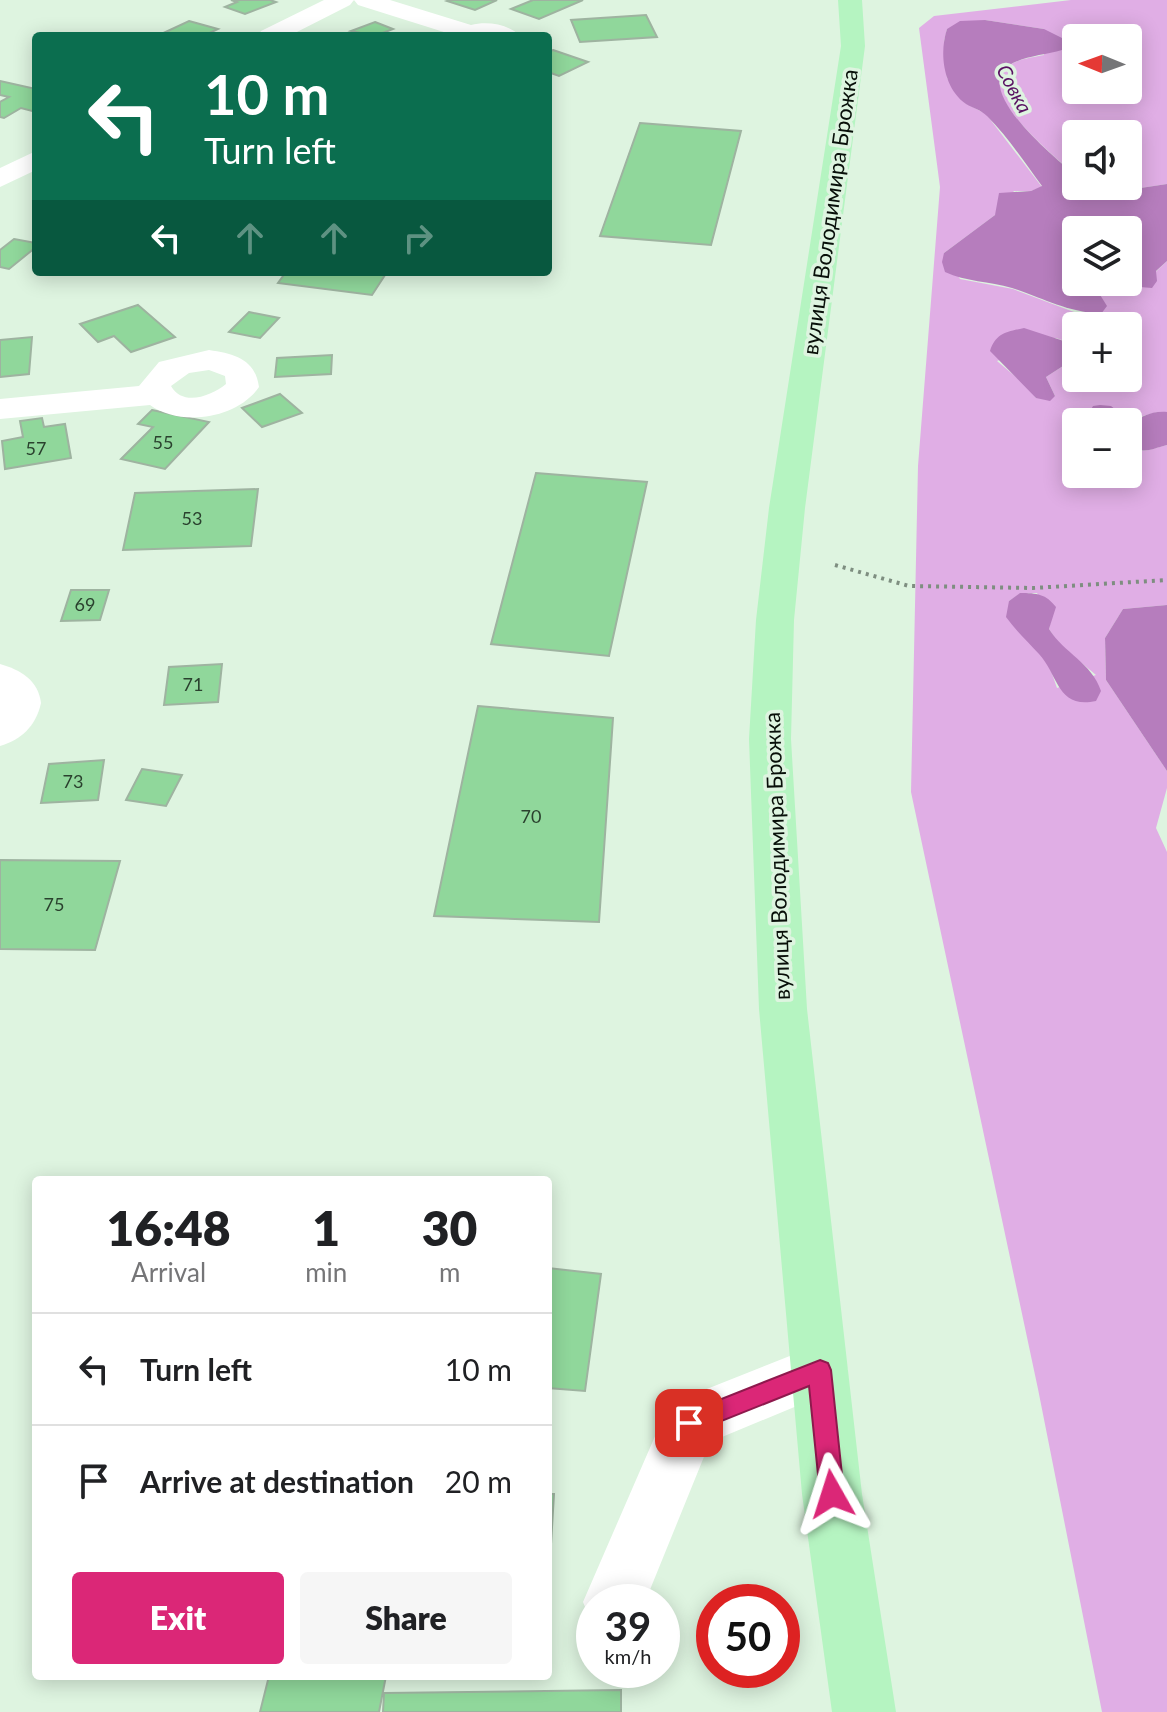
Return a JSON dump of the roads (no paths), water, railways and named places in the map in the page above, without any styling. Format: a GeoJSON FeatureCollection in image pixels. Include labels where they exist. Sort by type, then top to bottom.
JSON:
{"type":"FeatureCollection","features":[{"type":"Feature","properties":{"kind":"main road","name":"вулиця Володимира Брожка"},"geometry":{"type":"LineString","coordinates":[[850,0],[853,46],[787,508],[775,620],[770,739],[783,1009],[832,1494],[864,1712]]}},
{"type":"Feature","properties":{"kind":"street"},"geometry":{"type":"LineString","coordinates":[[278,32],[342,0]]}},
{"type":"Feature","properties":{"kind":"street"},"geometry":{"type":"LineString","coordinates":[[366,0],[455,32]]}},
{"type":"Feature","properties":{"kind":"street"},"geometry":{"type":"LineString","coordinates":[[477,32],[498,32]]}},
{"type":"Feature","properties":{"kind":"street"},"geometry":{"type":"LineString","coordinates":[[0,179],[32,161]]}},
{"type":"Feature","properties":{"kind":"street"},"geometry":{"type":"LineString","coordinates":[[0,409],[157,394]]}},
{"type":"Feature","properties":{"kind":"street"},"geometry":{"type":"LineString","coordinates":[[0,677],[15,685],[21,694],[22,706],[17,718],[0,732]]}},
{"type":"Feature","properties":{"kind":"street"},"geometry":{"type":"LineString","coordinates":[[622,1584],[689,1423],[820,1370]]}},
{"type":"Feature","properties":{"kind":"water label","name":"Совка"},"geometry":{"type":"Point","coordinates":[1014,89]}}]}
